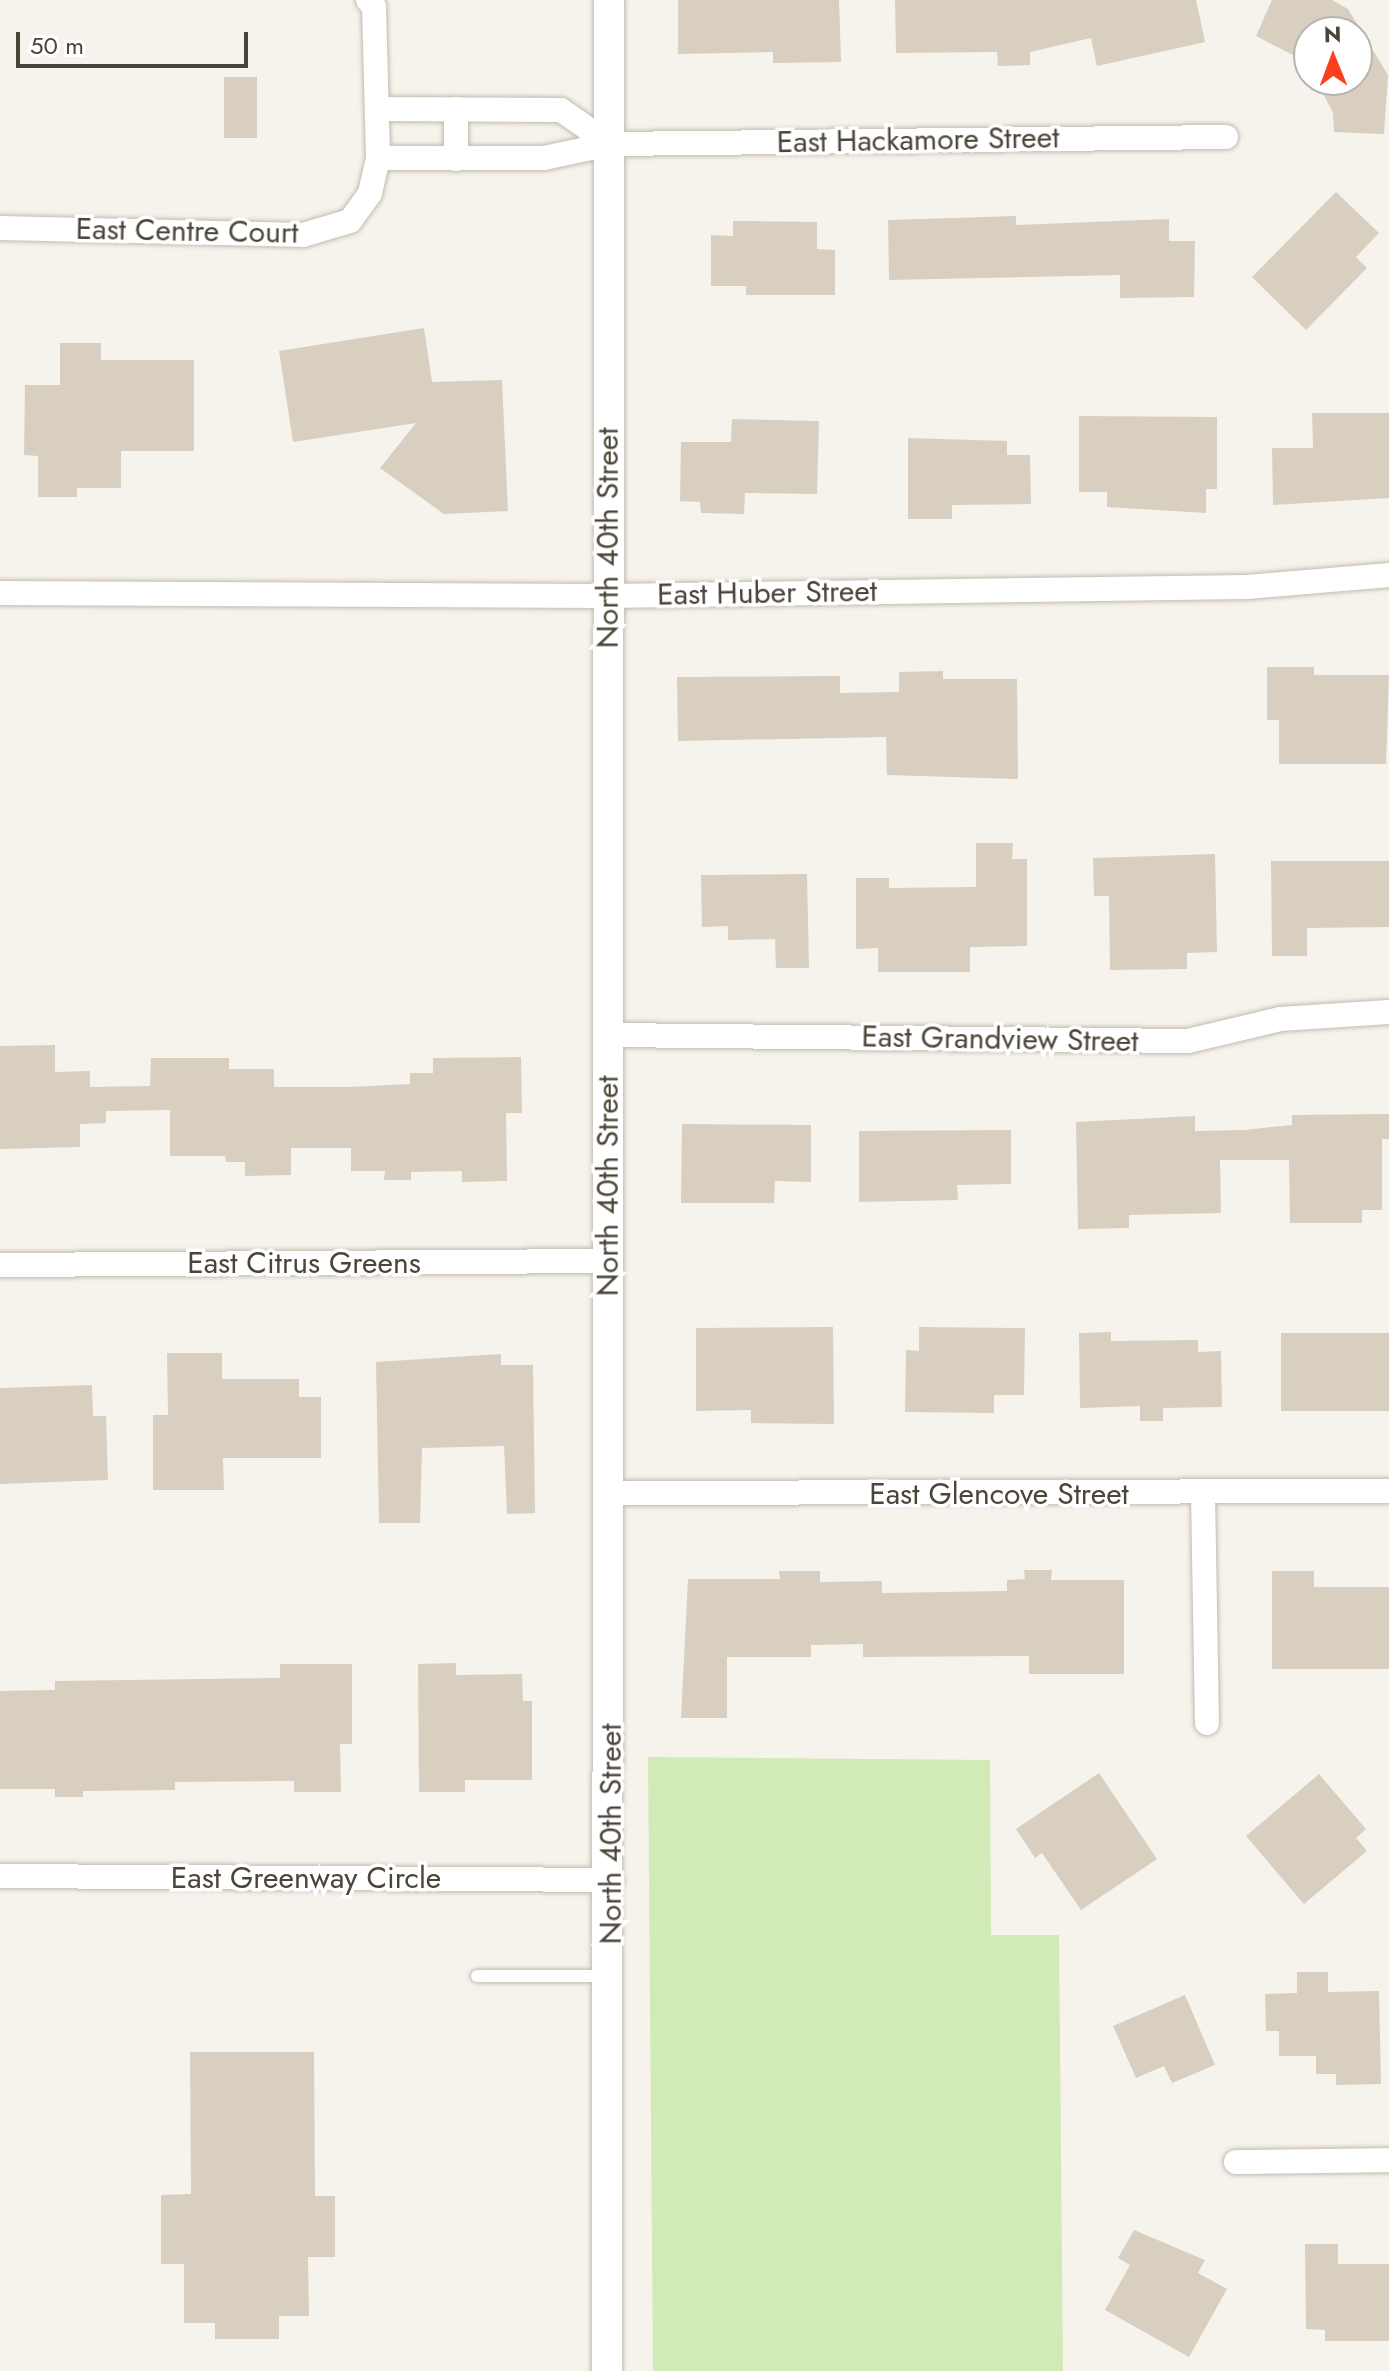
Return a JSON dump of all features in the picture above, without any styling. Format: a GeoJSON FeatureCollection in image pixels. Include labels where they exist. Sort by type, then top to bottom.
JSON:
{"type":"FeatureCollection","features":[{"type":"Feature","properties":{"kind":"street","name":"East Centre Court"},"geometry":{"type":"LineString","coordinates":[[0,228],[303,235],[350,221],[370,193],[378,158],[380,109],[374,7],[368,0]]}},
{"type":"Feature","properties":{"kind":"street","name":"North 40th Street"},"geometry":{"type":"LineString","coordinates":[[607,2371],[612,1880],[607,1261],[609,0]]}},
{"type":"Feature","properties":{"kind":"street"},"geometry":{"type":"LineString","coordinates":[[380,109],[561,110],[610,144]]}},
{"type":"Feature","properties":{"kind":"street"},"geometry":{"type":"LineString","coordinates":[[456,109],[456,159]]}},
{"type":"Feature","properties":{"kind":"street","name":"East Hackamore Street"},"geometry":{"type":"LineString","coordinates":[[610,144],[1226,137]]}},
{"type":"Feature","properties":{"kind":"street"},"geometry":{"type":"LineString","coordinates":[[378,158],[544,158],[610,144]]}},
{"type":"Feature","properties":{"kind":"street","name":"East Huber Street"},"geometry":{"type":"LineString","coordinates":[[0,593],[607,596],[1247,587],[1389,575]]}},
{"type":"Feature","properties":{"kind":"street","name":"East Grandview Street"},"geometry":{"type":"LineString","coordinates":[[607,1035],[1188,1041],[1280,1019],[1389,1012]]}},
{"type":"Feature","properties":{"kind":"street","name":"East Citrus Greens"},"geometry":{"type":"LineString","coordinates":[[0,1265],[607,1261]]}},
{"type":"Feature","properties":{"kind":"street","name":"East Glencove Street"},"geometry":{"type":"LineString","coordinates":[[609,1493],[1203,1494],[1389,1491]]}},
{"type":"Feature","properties":{"kind":"street"},"geometry":{"type":"LineString","coordinates":[[1203,1494],[1207,1723]]}},
{"type":"Feature","properties":{"kind":"street","name":"East Greenway Circle"},"geometry":{"type":"LineString","coordinates":[[0,1876],[612,1880]]}},
{"type":"Feature","properties":{"kind":"street"},"geometry":{"type":"LineString","coordinates":[[1236,2162],[1389,2160]]}},
{"type":"Feature","properties":{"kind":"lane"},"geometry":{"type":"LineString","coordinates":[[477,1976],[610,1976]]}},
{"type":"Feature","properties":{"kind":"green space"},"geometry":{"type":"Polygon","coordinates":[[[648,1757],[990,1760],[991,1935],[1059,1935],[1063,2371],[653,2371],[648,1757]]]}},
{"type":"Feature","properties":{"kind":"building"},"geometry":{"type":"Polygon","coordinates":[[[678,0],[839,0],[841,62],[773,63],[773,52],[678,54],[678,0]]]}},
{"type":"Feature","properties":{"kind":"building"},"geometry":{"type":"Polygon","coordinates":[[[895,0],[1196,0],[1205,42],[1097,66],[1091,38],[1030,52],[1030,65],[998,66],[997,52],[896,53],[895,0]]]}},
{"type":"Feature","properties":{"kind":"building"},"geometry":{"type":"Polygon","coordinates":[[[1272,0],[1332,0],[1348,9],[1352,16],[1293,16],[1293,55],[1256,36],[1272,0]]]}},
{"type":"Feature","properties":{"kind":"building"},"geometry":{"type":"Polygon","coordinates":[[[1373,50],[1388,75],[1384,134],[1334,132],[1333,113],[1324,96],[1373,96],[1373,50]]]}},
{"type":"Feature","properties":{"kind":"building"},"geometry":{"type":"Polygon","coordinates":[[[224,77],[257,77],[257,138],[224,138],[224,77]]]}},
{"type":"Feature","properties":{"kind":"building"},"geometry":{"type":"Polygon","coordinates":[[[1336,192],[1379,233],[1356,257],[1367,268],[1306,330],[1252,277],[1336,192]]]}},
{"type":"Feature","properties":{"kind":"building"},"geometry":{"type":"Polygon","coordinates":[[[1016,216],[1016,225],[1169,219],[1169,241],[1195,241],[1194,297],[1120,298],[1120,275],[889,280],[888,220],[1016,216]]]}},
{"type":"Feature","properties":{"kind":"building"},"geometry":{"type":"Polygon","coordinates":[[[733,221],[817,222],[817,249],[835,250],[835,295],[746,295],[746,286],[711,286],[711,235],[733,236],[733,221]]]}},
{"type":"Feature","properties":{"kind":"building"},"geometry":{"type":"Polygon","coordinates":[[[424,328],[432,382],[502,380],[508,511],[444,514],[380,468],[416,423],[293,442],[279,351],[424,328]]]}},
{"type":"Feature","properties":{"kind":"building"},"geometry":{"type":"Polygon","coordinates":[[[60,343],[101,343],[101,360],[194,360],[194,451],[121,451],[121,488],[77,488],[77,497],[38,497],[38,456],[24,455],[25,385],[60,385],[60,343]]]}},
{"type":"Feature","properties":{"kind":"building"},"geometry":{"type":"Polygon","coordinates":[[[1312,413],[1389,413],[1389,498],[1273,505],[1272,448],[1313,448],[1312,413]]]}},
{"type":"Feature","properties":{"kind":"building"},"geometry":{"type":"Polygon","coordinates":[[[1079,416],[1217,417],[1217,489],[1206,489],[1206,513],[1107,507],[1107,492],[1079,492],[1079,416]]]}},
{"type":"Feature","properties":{"kind":"building"},"geometry":{"type":"Polygon","coordinates":[[[732,419],[819,421],[817,494],[745,493],[744,514],[701,513],[700,502],[680,501],[681,442],[731,442],[732,419]]]}},
{"type":"Feature","properties":{"kind":"building"},"geometry":{"type":"Polygon","coordinates":[[[908,438],[1007,441],[1007,455],[1030,455],[1031,504],[952,505],[952,519],[908,519],[908,438]]]}},
{"type":"Feature","properties":{"kind":"building"},"geometry":{"type":"Polygon","coordinates":[[[1267,667],[1314,667],[1314,675],[1389,675],[1386,764],[1279,764],[1279,720],[1267,720],[1267,667]]]}},
{"type":"Feature","properties":{"kind":"building"},"geometry":{"type":"Polygon","coordinates":[[[943,671],[943,679],[1017,679],[1018,779],[887,775],[886,737],[678,741],[677,677],[840,676],[840,693],[899,692],[899,672],[943,671]]]}},
{"type":"Feature","properties":{"kind":"building"},"geometry":{"type":"Polygon","coordinates":[[[976,843],[1013,843],[1012,859],[1027,859],[1027,946],[970,947],[970,972],[878,972],[878,948],[856,949],[856,878],[889,878],[889,888],[976,887],[976,843]]]}},
{"type":"Feature","properties":{"kind":"building"},"geometry":{"type":"Polygon","coordinates":[[[1215,854],[1217,952],[1187,953],[1187,969],[1110,970],[1109,896],[1094,896],[1093,858],[1215,854]]]}},
{"type":"Feature","properties":{"kind":"building"},"geometry":{"type":"Polygon","coordinates":[[[1271,861],[1389,861],[1389,927],[1307,928],[1307,956],[1272,956],[1271,861]]]}},
{"type":"Feature","properties":{"kind":"building"},"geometry":{"type":"Polygon","coordinates":[[[807,874],[809,968],[776,968],[775,939],[728,940],[728,926],[702,927],[701,875],[807,874]]]}},
{"type":"Feature","properties":{"kind":"building"},"geometry":{"type":"Polygon","coordinates":[[[55,1045],[55,1072],[90,1071],[90,1087],[150,1086],[151,1058],[229,1058],[229,1069],[274,1069],[274,1087],[350,1087],[410,1084],[410,1073],[433,1073],[433,1058],[521,1057],[522,1113],[506,1113],[507,1181],[462,1182],[462,1171],[411,1172],[411,1180],[384,1180],[385,1171],[351,1171],[351,1148],[291,1148],[291,1175],[245,1176],[245,1162],[226,1162],[225,1156],[170,1156],[170,1110],[106,1111],[106,1123],[80,1124],[80,1147],[0,1149],[0,1046],[55,1045]]]}},
{"type":"Feature","properties":{"kind":"building"},"geometry":{"type":"Polygon","coordinates":[[[1389,1114],[1389,1139],[1382,1139],[1382,1210],[1362,1210],[1362,1223],[1290,1223],[1289,1160],[1220,1160],[1221,1213],[1129,1215],[1129,1228],[1078,1229],[1076,1122],[1195,1116],[1195,1131],[1244,1130],[1292,1125],[1292,1115],[1389,1114]]]}},
{"type":"Feature","properties":{"kind":"building"},"geometry":{"type":"Polygon","coordinates":[[[682,1124],[811,1125],[811,1182],[775,1181],[774,1203],[681,1203],[682,1124]]]}},
{"type":"Feature","properties":{"kind":"building"},"geometry":{"type":"Polygon","coordinates":[[[1011,1130],[1011,1184],[957,1185],[958,1200],[859,1202],[859,1131],[1011,1130]]]}},
{"type":"Feature","properties":{"kind":"building"},"geometry":{"type":"Polygon","coordinates":[[[833,1327],[834,1424],[751,1423],[751,1410],[696,1411],[696,1328],[833,1327]]]}},
{"type":"Feature","properties":{"kind":"building"},"geometry":{"type":"Polygon","coordinates":[[[919,1327],[1025,1328],[1024,1395],[994,1395],[994,1413],[905,1412],[906,1350],[919,1351],[919,1327]]]}},
{"type":"Feature","properties":{"kind":"building"},"geometry":{"type":"Polygon","coordinates":[[[1111,1332],[1111,1341],[1198,1340],[1198,1352],[1221,1351],[1222,1407],[1163,1408],[1163,1421],[1140,1421],[1140,1406],[1080,1408],[1079,1333],[1111,1332]]]}},
{"type":"Feature","properties":{"kind":"building"},"geometry":{"type":"Polygon","coordinates":[[[1281,1333],[1389,1333],[1389,1411],[1281,1411],[1281,1333]]]}},
{"type":"Feature","properties":{"kind":"building"},"geometry":{"type":"Polygon","coordinates":[[[167,1353],[222,1353],[222,1379],[299,1379],[299,1397],[321,1397],[321,1458],[223,1458],[224,1490],[153,1490],[153,1415],[168,1415],[167,1353]]]}},
{"type":"Feature","properties":{"kind":"building"},"geometry":{"type":"Polygon","coordinates":[[[501,1354],[501,1365],[533,1365],[535,1513],[507,1514],[504,1446],[422,1448],[420,1523],[379,1523],[376,1362],[501,1354]]]}},
{"type":"Feature","properties":{"kind":"building"},"geometry":{"type":"Polygon","coordinates":[[[92,1385],[93,1416],[106,1416],[108,1480],[0,1484],[0,1388],[92,1385]]]}},
{"type":"Feature","properties":{"kind":"building"},"geometry":{"type":"Polygon","coordinates":[[[1024,1570],[1052,1570],[1051,1580],[1124,1580],[1124,1674],[1029,1674],[1029,1656],[863,1657],[863,1644],[811,1645],[811,1657],[727,1657],[727,1718],[681,1718],[688,1579],[780,1579],[779,1571],[820,1571],[820,1582],[882,1581],[882,1593],[1007,1591],[1007,1580],[1025,1579],[1024,1570]]]}},
{"type":"Feature","properties":{"kind":"building"},"geometry":{"type":"Polygon","coordinates":[[[1272,1571],[1314,1571],[1314,1587],[1389,1587],[1389,1669],[1272,1669],[1272,1571]]]}},
{"type":"Feature","properties":{"kind":"building"},"geometry":{"type":"Polygon","coordinates":[[[456,1663],[456,1675],[522,1674],[523,1701],[532,1701],[532,1780],[465,1780],[465,1792],[419,1792],[418,1664],[456,1663]]]}},
{"type":"Feature","properties":{"kind":"building"},"geometry":{"type":"Polygon","coordinates":[[[280,1664],[352,1664],[352,1744],[340,1744],[341,1792],[294,1792],[294,1781],[175,1782],[175,1790],[83,1791],[83,1797],[55,1797],[55,1789],[0,1789],[0,1691],[55,1690],[55,1681],[280,1678],[280,1664]]]}},
{"type":"Feature","properties":{"kind":"building"},"geometry":{"type":"Polygon","coordinates":[[[1099,1773],[1157,1859],[1081,1910],[1042,1853],[1035,1858],[1016,1829],[1099,1773]]]}},
{"type":"Feature","properties":{"kind":"building"},"geometry":{"type":"Polygon","coordinates":[[[1319,1774],[1366,1829],[1356,1838],[1367,1851],[1304,1904],[1246,1836],[1319,1774]]]}},
{"type":"Feature","properties":{"kind":"building"},"geometry":{"type":"Polygon","coordinates":[[[1297,1972],[1328,1972],[1328,1992],[1379,1991],[1381,2084],[1336,2085],[1336,2074],[1316,2074],[1316,2056],[1279,2056],[1279,2031],[1266,2031],[1265,1994],[1297,1993],[1297,1972]]]}},
{"type":"Feature","properties":{"kind":"building"},"geometry":{"type":"Polygon","coordinates":[[[1185,1995],[1215,2065],[1172,2083],[1164,2066],[1136,2078],[1113,2026],[1185,1995]]]}},
{"type":"Feature","properties":{"kind":"building"},"geometry":{"type":"Polygon","coordinates":[[[190,2052],[314,2052],[315,2196],[335,2196],[335,2257],[308,2257],[309,2316],[279,2316],[279,2339],[215,2339],[215,2323],[184,2323],[184,2264],[161,2264],[161,2195],[191,2194],[190,2052]]]}},
{"type":"Feature","properties":{"kind":"building"},"geometry":{"type":"Polygon","coordinates":[[[1134,2230],[1205,2260],[1198,2273],[1227,2289],[1189,2357],[1105,2310],[1130,2265],[1118,2258],[1134,2230]]]}},
{"type":"Feature","properties":{"kind":"building"},"geometry":{"type":"Polygon","coordinates":[[[1305,2244],[1338,2244],[1338,2264],[1389,2264],[1389,2341],[1325,2341],[1325,2330],[1306,2329],[1305,2244]]]}}]}
